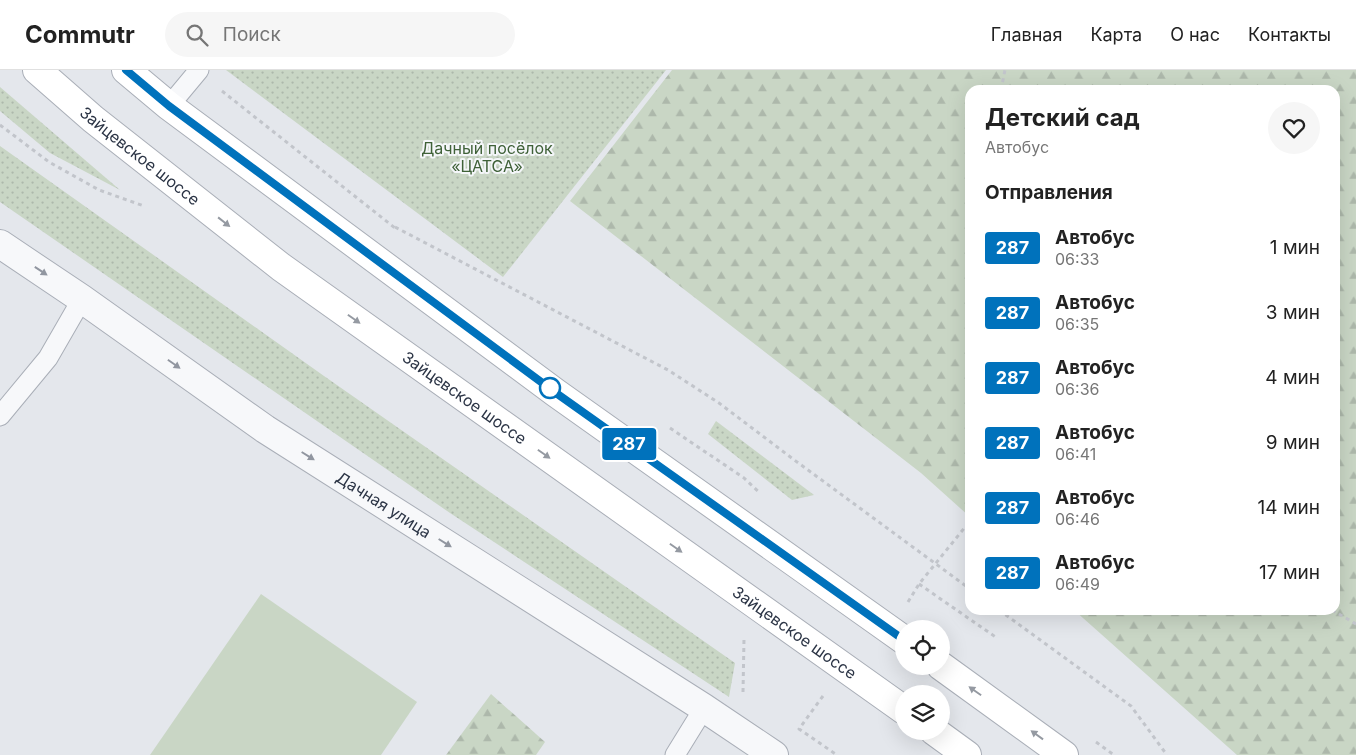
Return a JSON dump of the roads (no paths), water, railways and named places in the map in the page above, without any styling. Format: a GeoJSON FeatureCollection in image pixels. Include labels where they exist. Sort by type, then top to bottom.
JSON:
{"type":"FeatureCollection","features":[{"type":"Feature","properties":{"kind":"main road","name":"Зайцевское шоссе"},"geometry":{"type":"LineString","coordinates":[[37,70],[93,119],[280,267],[895,704]]}},
{"type":"Feature","properties":{"kind":"main road"},"geometry":{"type":"LineString","coordinates":[[126,70],[169,106],[556,393],[895,634]]}},
{"type":"Feature","properties":{"kind":"main road"},"geometry":{"type":"LineString","coordinates":[[950,673],[1064,755]]}},
{"type":"Feature","properties":{"kind":"main road"},"geometry":{"type":"LineString","coordinates":[[946,740],[967,755]]}},
{"type":"Feature","properties":{"kind":"street","name":"Дачная улица"},"geometry":{"type":"LineString","coordinates":[[0,244],[82,299],[265,428],[704,708],[774,755]]}},
{"type":"Feature","properties":{"kind":"lane"},"geometry":{"type":"LineString","coordinates":[[169,106],[199,70]]}},
{"type":"Feature","properties":{"kind":"lane"},"geometry":{"type":"LineString","coordinates":[[0,416],[48,358],[82,299]]}},
{"type":"Feature","properties":{"kind":"lane"},"geometry":{"type":"LineString","coordinates":[[675,755],[704,708]]}},
{"type":"Feature","properties":{"kind":"park label","name":"Дачный посёлок «ЦАТСА»"},"geometry":{"type":"Point","coordinates":[487,157]}}]}
